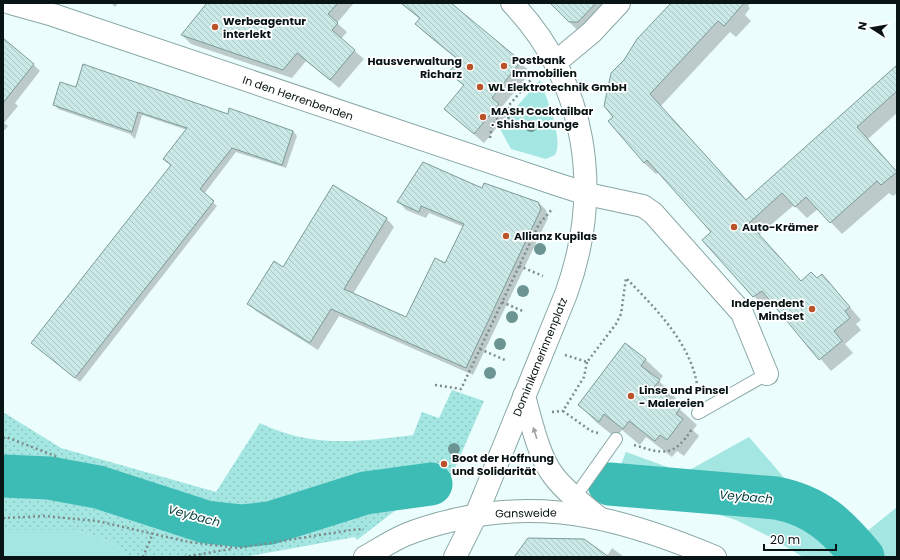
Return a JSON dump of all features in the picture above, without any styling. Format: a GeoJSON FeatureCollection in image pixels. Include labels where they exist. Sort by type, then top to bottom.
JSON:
{"type":"FeatureCollection","features":[{"type":"Feature","properties":{"kind":"street","name":"In den Herrenbenden"},"geometry":{"type":"LineString","coordinates":[[10,3],[53,15],[586,194]]}},
{"type":"Feature","properties":{"kind":"street","name":"Dominikanerinnenplatz"},"geometry":{"type":"LineString","coordinates":[[455,557],[476,515],[573,272],[584,229],[586,194],[580,130],[574,109],[556,62],[534,27],[512,3]]}},
{"type":"Feature","properties":{"kind":"street"},"geometry":{"type":"LineString","coordinates":[[556,62],[592,32],[619,3]]}},
{"type":"Feature","properties":{"kind":"street"},"geometry":{"type":"LineString","coordinates":[[586,194],[643,206],[663,222],[742,313],[767,374]]}},
{"type":"Feature","properties":{"kind":"street","name":"Gansweide"},"geometry":{"type":"LineString","coordinates":[[524,396],[535,433],[552,474],[570,494],[599,518]]}},
{"type":"Feature","properties":{"kind":"street","name":"Gansweide"},"geometry":{"type":"LineString","coordinates":[[365,557],[413,532],[476,515],[543,510],[599,518],[658,535],[715,557]]}},
{"type":"Feature","properties":{"kind":"lane"},"geometry":{"type":"LineString","coordinates":[[698,413],[767,374]]}},
{"type":"Feature","properties":{"kind":"lane"},"geometry":{"type":"LineString","coordinates":[[582,487],[616,439]]}},
{"type":"Feature","properties":{"kind":"path"},"geometry":{"type":"LineString","coordinates":[[477,158],[489,140],[492,125],[535,75],[556,62]]}},
{"type":"Feature","properties":{"kind":"path"},"geometry":{"type":"LineString","coordinates":[[508,107],[509,128]]}},
{"type":"Feature","properties":{"kind":"path"},"geometry":{"type":"LineString","coordinates":[[435,385],[461,389],[539,224],[553,208]]}},
{"type":"Feature","properties":{"kind":"path"},"geometry":{"type":"LineString","coordinates":[[519,266],[543,276]]}},
{"type":"Feature","properties":{"kind":"path"},"geometry":{"type":"LineString","coordinates":[[548,412],[563,411],[591,431],[660,452],[676,448],[690,431],[698,413],[699,399],[697,380],[692,364],[680,341],[661,313],[626,278],[621,314],[616,324],[587,362],[584,378],[563,411]]}},
{"type":"Feature","properties":{"kind":"path"},"geometry":{"type":"LineString","coordinates":[[502,302],[525,312]]}},
{"type":"Feature","properties":{"kind":"path"},"geometry":{"type":"LineString","coordinates":[[480,349],[505,360]]}},
{"type":"Feature","properties":{"kind":"path"},"geometry":{"type":"LineString","coordinates":[[565,354],[587,362]]}},
{"type":"Feature","properties":{"kind":"path"},"geometry":{"type":"LineString","coordinates":[[3,438],[6,437],[58,457]]}},
{"type":"Feature","properties":{"kind":"path"},"geometry":{"type":"LineString","coordinates":[[3,518],[44,516],[98,521],[214,547],[238,548]]}},
{"type":"Feature","properties":{"kind":"path"},"geometry":{"type":"LineString","coordinates":[[184,557],[351,530],[371,529]]}},
{"type":"Feature","properties":{"kind":"path"},"geometry":{"type":"LineString","coordinates":[[143,557],[153,533]]}},
{"type":"Feature","properties":{"kind":"shaded area"},"geometry":{"type":"Polygon","coordinates":[[[540,80],[550,107],[557,139],[555,155],[546,159],[511,149],[499,127],[540,80]]]}},
{"type":"Feature","properties":{"kind":"shaded area"},"geometry":{"type":"Polygon","coordinates":[[[452,390],[484,401],[452,475],[443,486],[431,494],[396,510],[357,540],[355,537],[244,557],[129,557],[111,542],[75,530],[3,530],[3,412],[61,448],[216,492],[260,423],[279,431],[316,440],[354,441],[413,435],[422,412],[439,418],[452,390]]]}},
{"type":"Feature","properties":{"kind":"shaded area"},"geometry":{"type":"Polygon","coordinates":[[[749,437],[793,488],[831,504],[860,537],[897,507],[897,557],[803,557],[770,537],[736,520],[694,507],[608,495],[608,476],[621,464],[626,452],[684,473],[749,437]]]}},
{"type":"Feature","properties":{"kind":"shaded area"},"geometry":{"type":"Polygon","coordinates":[[[3,530],[75,530],[111,542],[129,557],[3,557],[3,530]]]}},
{"type":"Feature","properties":{"kind":"building"},"geometry":{"type":"Polygon","coordinates":[[[207,3],[338,3],[328,14],[338,23],[332,30],[355,50],[330,80],[297,53],[283,70],[181,35],[207,3]]]}},
{"type":"Feature","properties":{"kind":"building"},"geometry":{"type":"Polygon","coordinates":[[[401,3],[451,3],[521,61],[492,98],[499,104],[474,134],[444,109],[464,85],[448,73],[459,60],[415,24],[420,18],[401,3]]]}},
{"type":"Feature","properties":{"kind":"building"},"geometry":{"type":"Polygon","coordinates":[[[550,3],[596,3],[578,22],[569,22],[550,3]]]}},
{"type":"Feature","properties":{"kind":"building"},"geometry":{"type":"Polygon","coordinates":[[[671,3],[744,3],[724,26],[718,21],[650,94],[746,200],[897,65],[897,91],[857,127],[897,172],[881,185],[877,181],[830,223],[806,197],[795,207],[782,193],[749,223],[801,281],[811,272],[817,278],[822,274],[850,307],[845,311],[850,318],[834,331],[842,341],[819,360],[762,291],[753,297],[702,240],[711,232],[647,160],[644,163],[608,121],[613,117],[604,106],[611,73],[624,60],[637,39],[671,3]]]}},
{"type":"Feature","properties":{"kind":"building"},"geometry":{"type":"Polygon","coordinates":[[[3,38],[34,64],[3,103],[3,38]]]}},
{"type":"Feature","properties":{"kind":"building"},"geometry":{"type":"Polygon","coordinates":[[[83,64],[228,114],[229,108],[293,131],[282,165],[232,148],[200,189],[214,201],[75,378],[31,343],[171,165],[163,159],[187,128],[138,112],[132,132],[53,105],[60,82],[76,87],[83,64]]]}},
{"type":"Feature","properties":{"kind":"building"},"geometry":{"type":"Polygon","coordinates":[[[423,162],[482,188],[484,183],[538,202],[541,209],[466,368],[331,309],[310,343],[247,304],[274,261],[283,267],[333,185],[387,218],[344,289],[406,317],[435,258],[445,263],[464,224],[421,206],[419,212],[397,202],[423,162]]]}},
{"type":"Feature","properties":{"kind":"building"},"geometry":{"type":"Polygon","coordinates":[[[625,343],[646,359],[641,366],[660,380],[654,387],[681,407],[676,414],[683,419],[667,440],[660,435],[655,441],[629,421],[623,429],[604,414],[599,422],[578,405],[625,343]]]}},
{"type":"Feature","properties":{"kind":"building"},"geometry":{"type":"Polygon","coordinates":[[[528,538],[584,539],[609,557],[514,557],[528,538]]]}},
{"type":"Feature","properties":{"kind":"waterway","name":"Veybach"},"geometry":{"type":"LineString","coordinates":[[3,476],[49,478],[98,487],[206,522],[242,526],[270,523],[365,493],[431,484]]}},
{"type":"Feature","properties":{"kind":"waterway","name":"Veybach"},"geometry":{"type":"LineString","coordinates":[[609,484],[776,498],[790,502],[803,506],[825,519],[835,527],[863,557]]}},
{"type":"Feature","properties":{"kind":"place","name":"Werbeagentur interlekt"},"geometry":{"type":"Point","coordinates":[215,27]}},
{"type":"Feature","properties":{"kind":"place","name":"Postbank Immobilien"},"geometry":{"type":"Point","coordinates":[504,66]}},
{"type":"Feature","properties":{"kind":"place","name":"Hausverwaltung Richarz"},"geometry":{"type":"Point","coordinates":[470,67]}},
{"type":"Feature","properties":{"kind":"place","name":"WL Elektrotechnik GmbH"},"geometry":{"type":"Point","coordinates":[480,87]}},
{"type":"Feature","properties":{"kind":"place","name":"MASH Cocktailbar · Shisha Lounge"},"geometry":{"type":"Point","coordinates":[483,117]}},
{"type":"Feature","properties":{"kind":"place","name":"Auto-Krämer"},"geometry":{"type":"Point","coordinates":[734,227]}},
{"type":"Feature","properties":{"kind":"place","name":"Allianz Kupilas"},"geometry":{"type":"Point","coordinates":[506,236]}},
{"type":"Feature","properties":{"kind":"place","name":"Independent Mindset"},"geometry":{"type":"Point","coordinates":[812,309]}},
{"type":"Feature","properties":{"kind":"place","name":"Linse und Pinsel - Malereien"},"geometry":{"type":"Point","coordinates":[631,396]}},
{"type":"Feature","properties":{"kind":"place","name":"Boot der Hoffnung und Solidarität"},"geometry":{"type":"Point","coordinates":[444,464]}}]}
